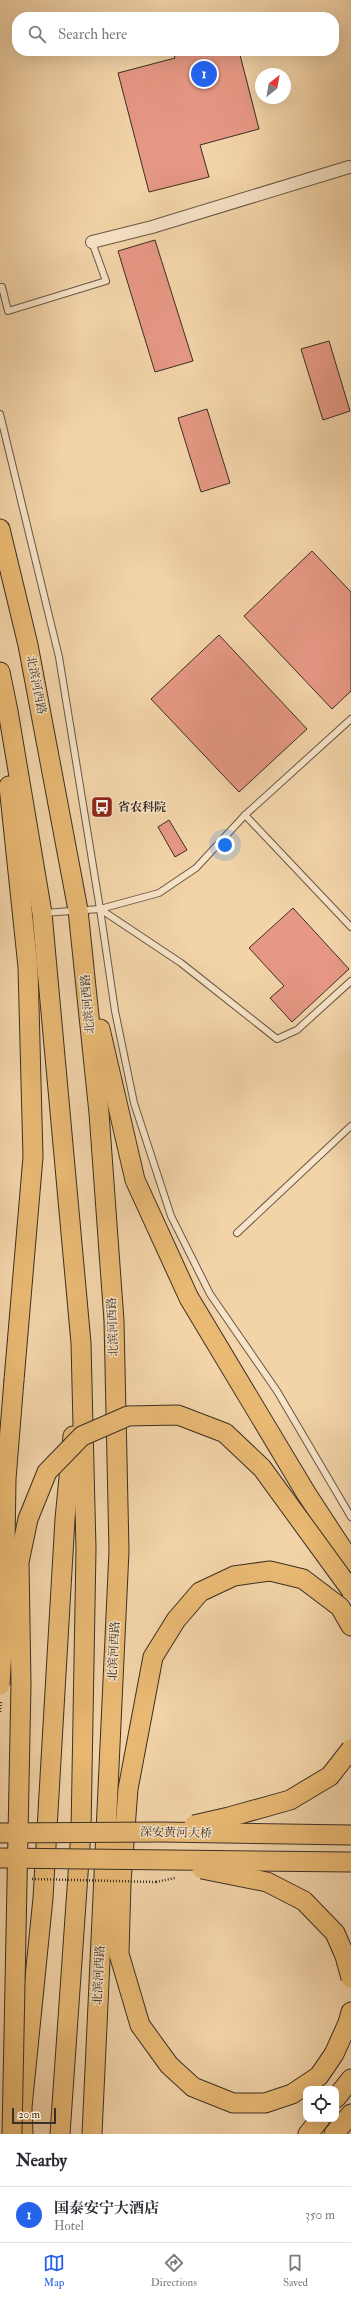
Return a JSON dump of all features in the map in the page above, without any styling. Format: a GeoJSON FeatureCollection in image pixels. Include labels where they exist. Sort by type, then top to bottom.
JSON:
{"type":"FeatureCollection","features":[{"type":"Feature","properties":{"kind":"main road","name":"北滨河西路"},"geometry":{"type":"LineString","coordinates":[[0,529],[28,645],[78,910],[99,1112],[114,1321],[119,1551],[92,2134]]}},
{"type":"Feature","properties":{"kind":"main road"},"geometry":{"type":"LineString","coordinates":[[0,672],[42,913],[81,1343],[86,1549],[81,1831],[60,2134]]}},
{"type":"Feature","properties":{"kind":"main road"},"geometry":{"type":"LineString","coordinates":[[0,1685],[4,1614],[6,1479],[33,1157],[28,967],[8,779],[8,711]]}},
{"type":"Feature","properties":{"kind":"main road"},"geometry":{"type":"LineString","coordinates":[[83,960],[135,1180],[189,1298],[306,1493],[351,1562]]}},
{"type":"Feature","properties":{"kind":"main road"},"geometry":{"type":"LineString","coordinates":[[23,2134],[22,2106],[43,1898],[65,1519],[81,1343]]}},
{"type":"Feature","properties":{"kind":"main road"},"geometry":{"type":"LineString","coordinates":[[12,2134],[21,1684],[19,1562],[28,1519],[47,1472],[82,1436],[128,1416],[178,1415],[185,1417],[225,1433],[262,1468],[351,1590]]}},
{"type":"Feature","properties":{"kind":"main road"},"geometry":{"type":"LineString","coordinates":[[351,1626],[340,1607],[303,1579],[270,1571],[234,1576],[200,1592],[176,1620],[153,1657],[128,1789],[121,1882],[119,1954],[140,2026],[170,2065],[193,2087],[233,2103],[265,2103],[292,2094],[319,2076],[334,2054],[348,2023],[351,2012]]}},
{"type":"Feature","properties":{"kind":"main road"},"geometry":{"type":"LineString","coordinates":[[111,1723],[128,1789]]}},
{"type":"Feature","properties":{"kind":"main road"},"geometry":{"type":"LineString","coordinates":[[161,1832],[229,1818],[290,1800],[330,1776],[351,1749]]}},
{"type":"Feature","properties":{"kind":"main road","name":"深安黄河大桥"},"geometry":{"type":"LineString","coordinates":[[0,1832],[161,1832],[351,1835]]}},
{"type":"Feature","properties":{"kind":"main road"},"geometry":{"type":"LineString","coordinates":[[0,1858],[157,1861],[351,1862]]}},
{"type":"Feature","properties":{"kind":"main road"},"geometry":{"type":"LineString","coordinates":[[157,1861],[267,1882],[304,1900],[335,1932],[345,1956],[351,1978]]}},
{"type":"Feature","properties":{"kind":"main road"},"geometry":{"type":"LineString","coordinates":[[101,1940],[121,1882]]}},
{"type":"Feature","properties":{"kind":"main road"},"geometry":{"type":"LineString","coordinates":[[339,2094],[351,2079]]}},
{"type":"Feature","properties":{"kind":"main road"},"geometry":{"type":"LineString","coordinates":[[334,2134],[351,2114]]}},
{"type":"Feature","properties":{"kind":"main road"},"geometry":{"type":"LineString","coordinates":[[308,2134],[318,2122]]}},
{"type":"Feature","properties":{"kind":"street"},"geometry":{"type":"LineString","coordinates":[[92,242],[152,227],[349,167]]}},
{"type":"Feature","properties":{"kind":"lane"},"geometry":{"type":"LineString","coordinates":[[0,287],[2,287],[8,311],[106,281],[92,242]]}},
{"type":"Feature","properties":{"kind":"lane"},"geometry":{"type":"LineString","coordinates":[[0,414],[59,657],[100,909],[115,1012],[134,1103],[171,1216],[210,1294],[277,1391],[351,1517]]}},
{"type":"Feature","properties":{"kind":"lane"},"geometry":{"type":"LineString","coordinates":[[42,913],[100,909],[159,893],[196,868],[246,815],[351,719]]}},
{"type":"Feature","properties":{"kind":"lane"},"geometry":{"type":"LineString","coordinates":[[246,815],[351,927]]}},
{"type":"Feature","properties":{"kind":"lane"},"geometry":{"type":"LineString","coordinates":[[100,909],[181,963],[277,1039],[297,1030],[351,980]]}},
{"type":"Feature","properties":{"kind":"lane"},"geometry":{"type":"LineString","coordinates":[[237,1233],[351,1126]]}},
{"type":"Feature","properties":{"kind":"path"},"geometry":{"type":"LineString","coordinates":[[31,1880],[156,1882]]}},
{"type":"Feature","properties":{"kind":"building"},"geometry":{"type":"Polygon","coordinates":[[[174,56],[240,56],[259,129],[200,145],[209,177],[149,192],[118,73],[175,58],[174,56]]]}},
{"type":"Feature","properties":{"kind":"building"},"geometry":{"type":"Polygon","coordinates":[[[155,240],[193,361],[155,372],[118,251],[155,240]]]}},
{"type":"Feature","properties":{"kind":"building"},"geometry":{"type":"Polygon","coordinates":[[[329,341],[350,411],[323,420],[301,349],[329,341]]]}},
{"type":"Feature","properties":{"kind":"building"},"geometry":{"type":"Polygon","coordinates":[[[207,409],[230,483],[201,492],[178,418],[207,409]]]}},
{"type":"Feature","properties":{"kind":"building"},"geometry":{"type":"Polygon","coordinates":[[[312,551],[351,592],[351,691],[332,709],[244,616],[312,551]]]}},
{"type":"Feature","properties":{"kind":"building"},"geometry":{"type":"Polygon","coordinates":[[[219,635],[307,729],[239,792],[151,699],[219,635]]]}},
{"type":"Feature","properties":{"kind":"building"},"geometry":{"type":"Polygon","coordinates":[[[169,820],[187,850],[175,857],[158,827],[169,820]]]}},
{"type":"Feature","properties":{"kind":"building"},"geometry":{"type":"Polygon","coordinates":[[[293,908],[349,969],[292,1022],[270,998],[284,986],[249,948],[293,908]]]}},
{"type":"Feature","properties":{"kind":"place","name":"国泰安宁大酒店"},"geometry":{"type":"Point","coordinates":[204,74]}},
{"type":"Feature","properties":{"kind":"place","name":"省农科院"},"geometry":{"type":"Point","coordinates":[102,807]}}]}
